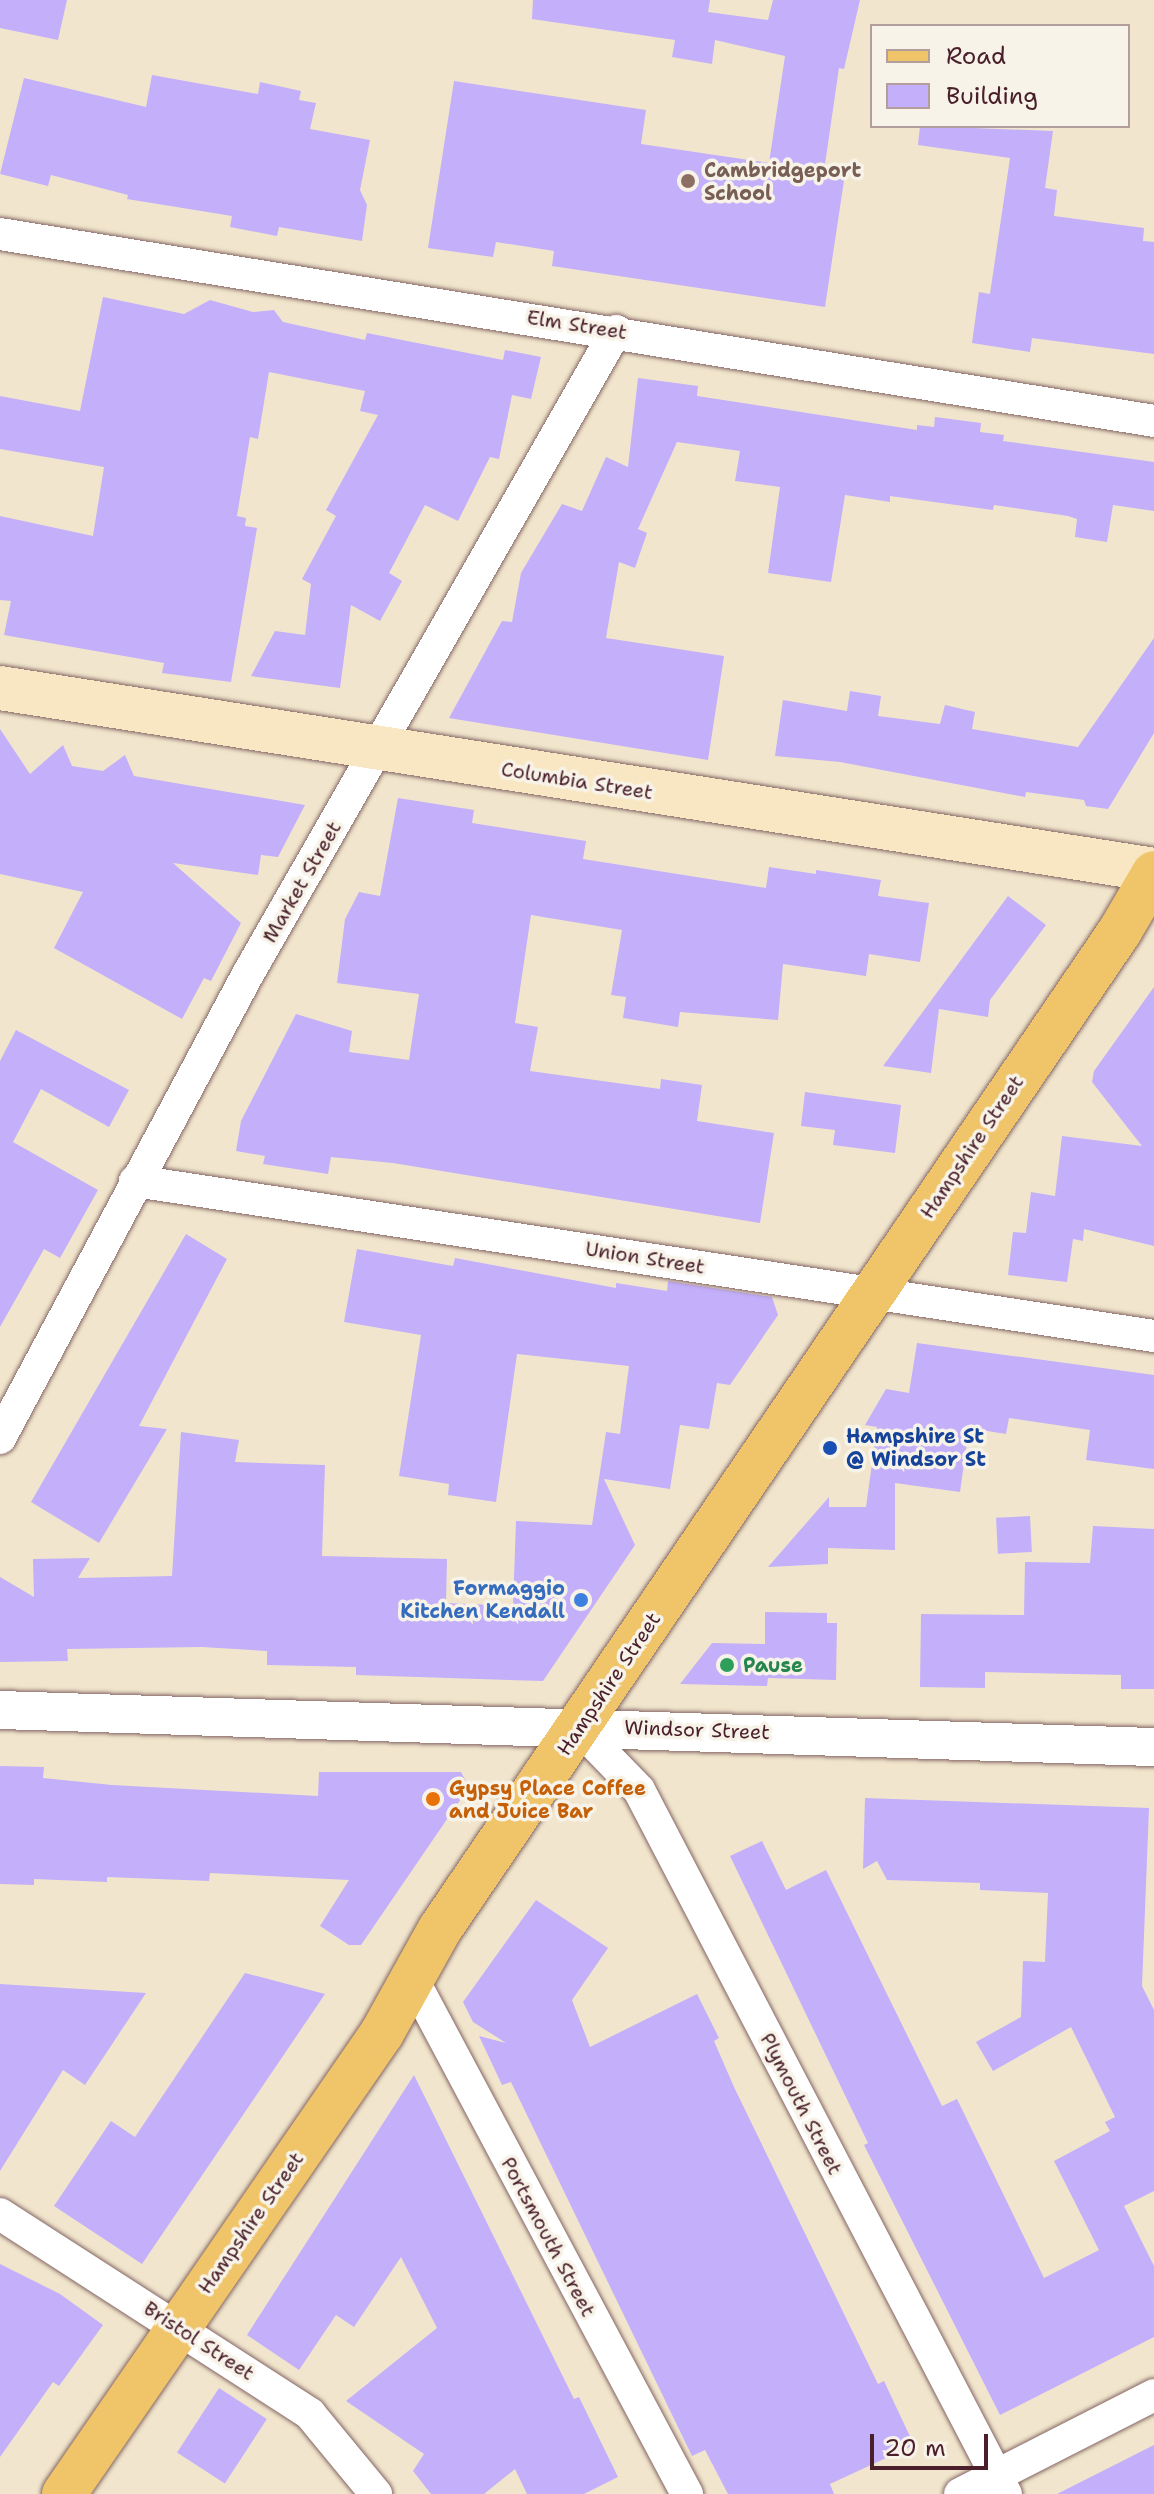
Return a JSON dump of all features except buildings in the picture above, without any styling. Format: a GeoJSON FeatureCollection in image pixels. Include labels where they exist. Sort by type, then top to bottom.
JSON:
{"type":"FeatureCollection","features":[{"type":"Feature","properties":{"kind":"main road","name":"Columbia Street"},"geometry":{"type":"LineString","coordinates":[[0,688],[1154,872]]}},
{"type":"Feature","properties":{"kind":"main road","name":"Hampshire Street"},"geometry":{"type":"LineString","coordinates":[[64,2494],[382,2033],[412,1978],[1154,872]]}},
{"type":"Feature","properties":{"kind":"street","name":"Elm Street"},"geometry":{"type":"LineString","coordinates":[[0,234],[616,331],[1154,421]]}},
{"type":"Feature","properties":{"kind":"street","name":"Market Street"},"geometry":{"type":"LineString","coordinates":[[0,1438],[135,1181],[616,331]]}},
{"type":"Feature","properties":{"kind":"street","name":"Union Street"},"geometry":{"type":"LineString","coordinates":[[135,1181],[1154,1336]]}},
{"type":"Feature","properties":{"kind":"street","name":"Windsor Street"},"geometry":{"type":"LineString","coordinates":[[0,1710],[1154,1747]]}},
{"type":"Feature","properties":{"kind":"street","name":"Plymouth Street"},"geometry":{"type":"LineString","coordinates":[[579,1728],[639,1790],[1002,2485]]}},
{"type":"Feature","properties":{"kind":"street","name":"Portsmouth Street"},"geometry":{"type":"LineString","coordinates":[[412,1978],[687,2494]]}},
{"type":"Feature","properties":{"kind":"street","name":"Bristol Street"},"geometry":{"type":"LineString","coordinates":[[0,2214],[310,2414],[376,2494]]}},
{"type":"Feature","properties":{"kind":"street"},"geometry":{"type":"LineString","coordinates":[[960,2494],[1002,2485],[1154,2395]]}},
{"type":"Feature","properties":{"kind":"place","name":"Cambridgeport School"},"geometry":{"type":"Point","coordinates":[688,181]}},
{"type":"Feature","properties":{"kind":"place","name":"Hampshire St @ Windsor St"},"geometry":{"type":"Point","coordinates":[830,1448]}},
{"type":"Feature","properties":{"kind":"place","name":"Formaggio Kitchen Kendall"},"geometry":{"type":"Point","coordinates":[581,1600]}},
{"type":"Feature","properties":{"kind":"place","name":"Pause"},"geometry":{"type":"Point","coordinates":[727,1665]}},
{"type":"Feature","properties":{"kind":"place","name":"Gypsy Place Coffee and Juice Bar"},"geometry":{"type":"Point","coordinates":[433,1799]}}]}
